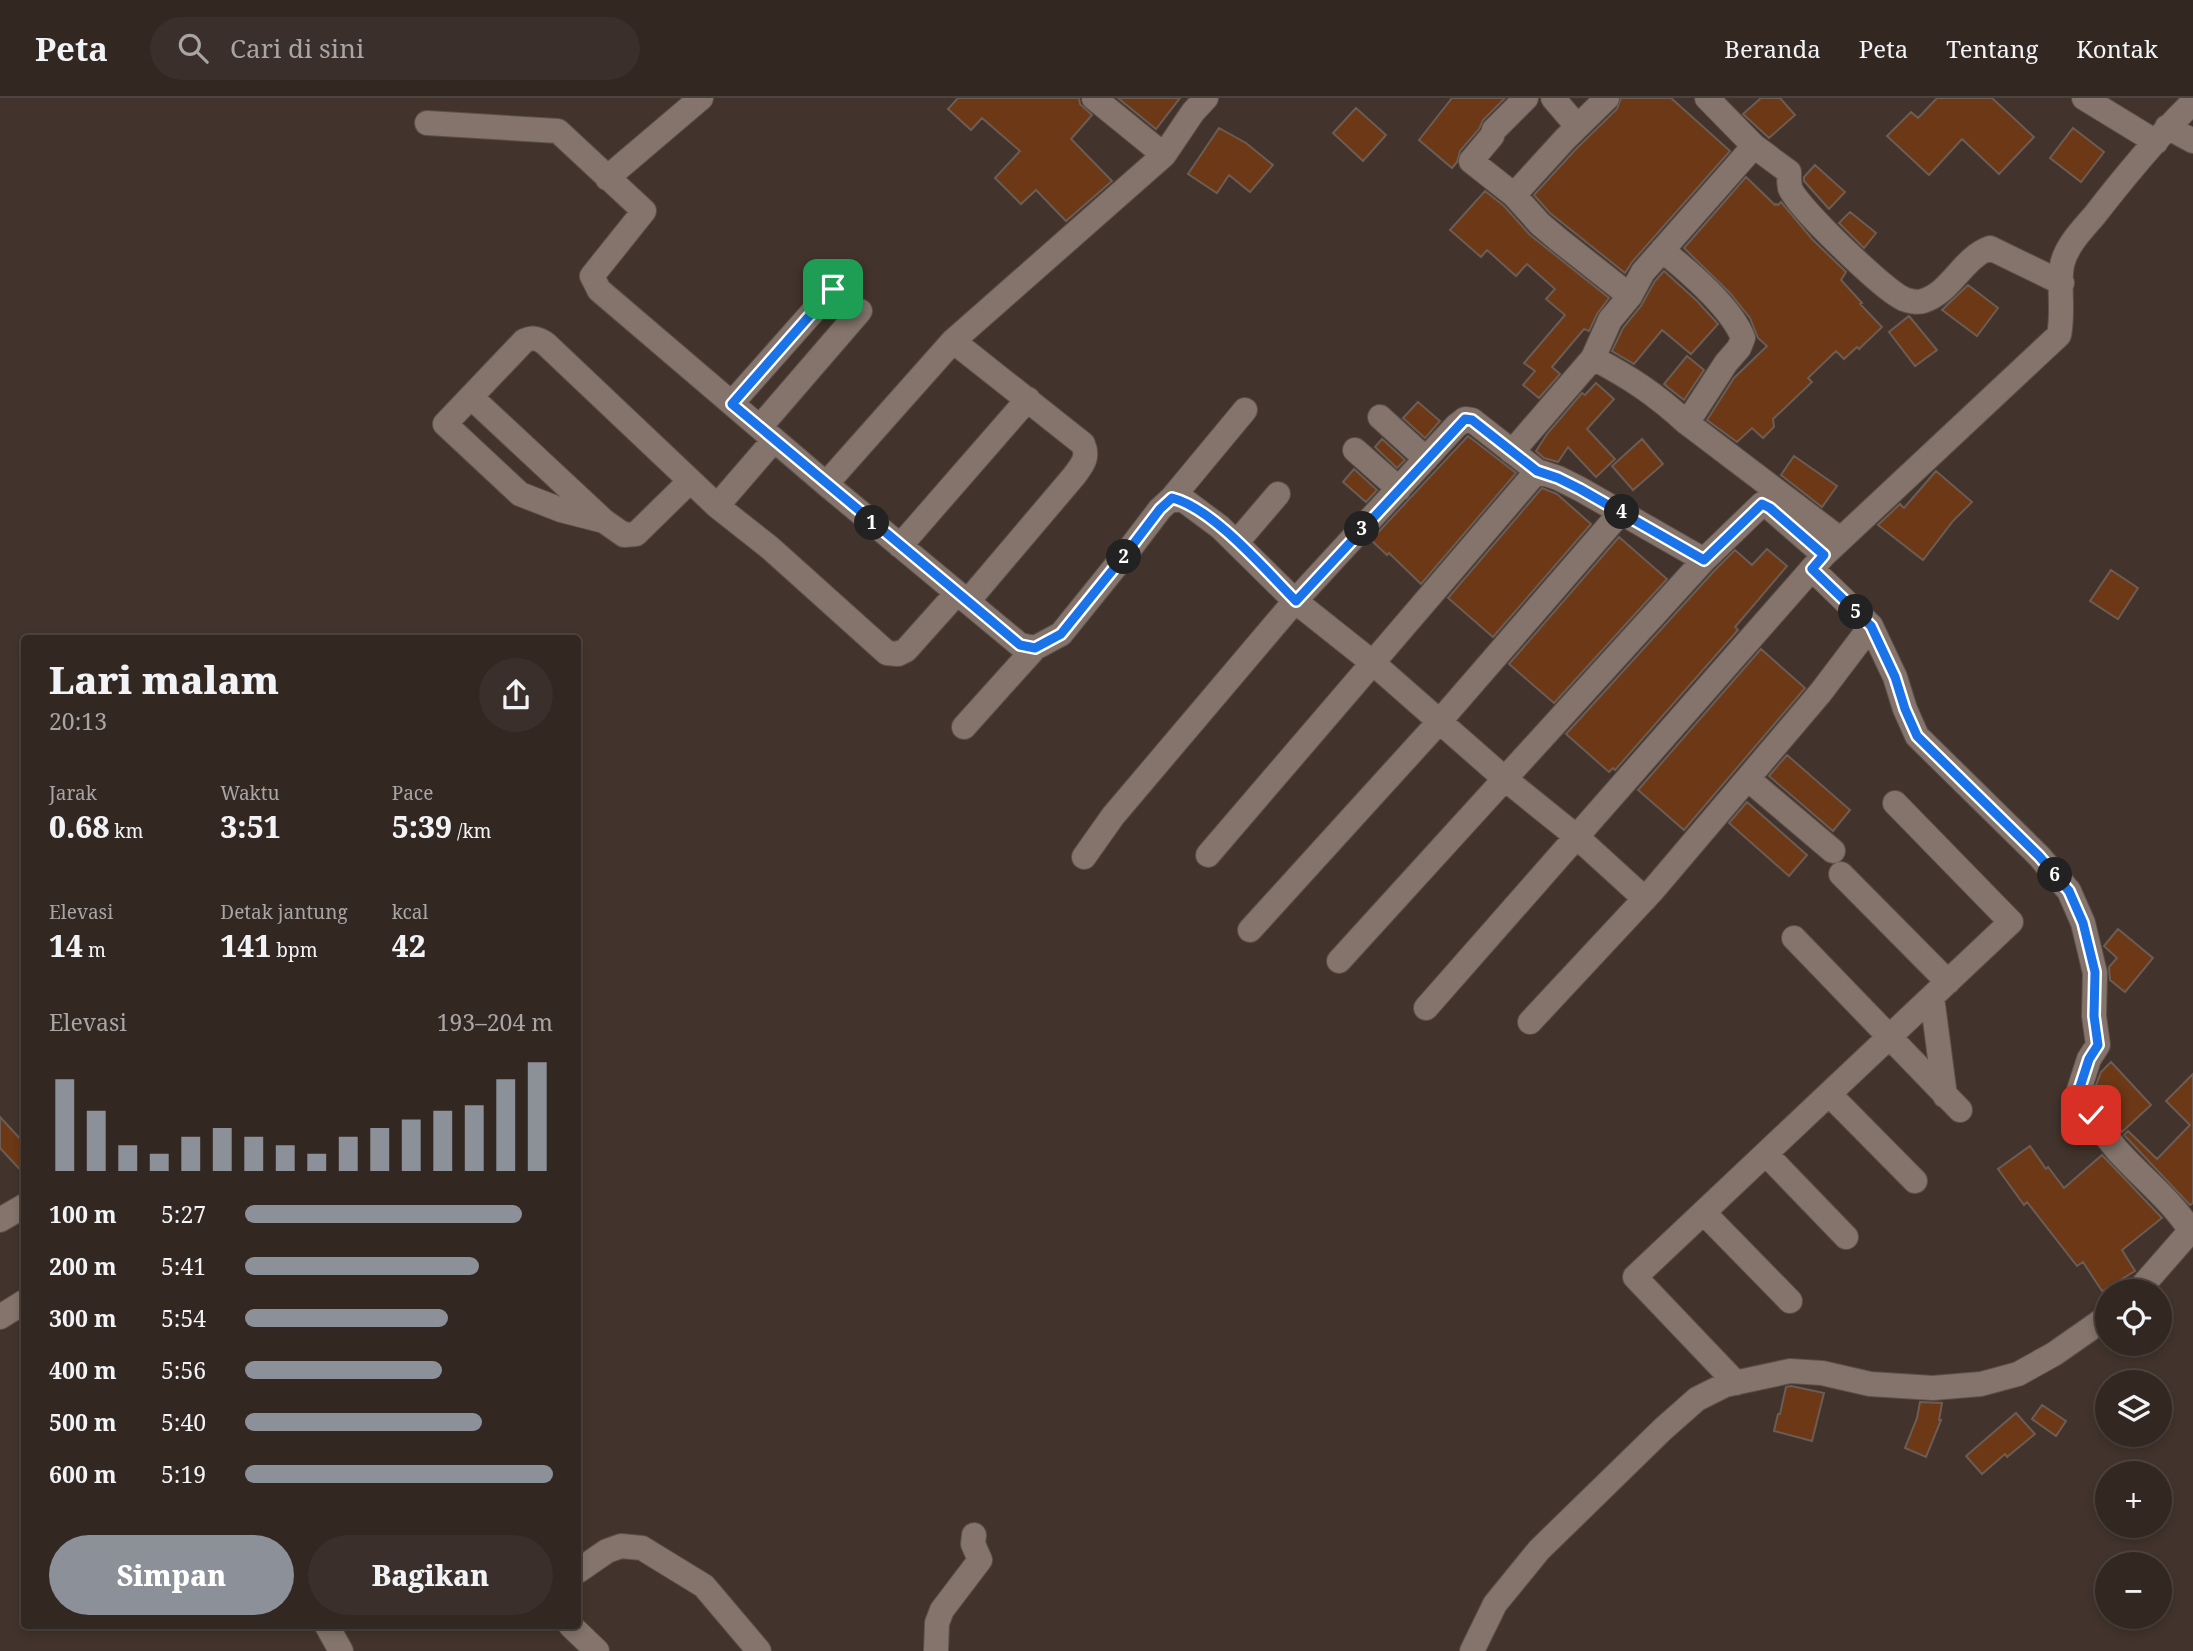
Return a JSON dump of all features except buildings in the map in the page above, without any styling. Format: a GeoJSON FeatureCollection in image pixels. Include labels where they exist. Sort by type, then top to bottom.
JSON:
{"type":"FeatureCollection","features":[{"type":"Feature","properties":{"kind":"street"},"geometry":{"type":"LineString","coordinates":[[607,178],[701,98]]}},
{"type":"Feature","properties":{"kind":"street"},"geometry":{"type":"LineString","coordinates":[[1094,98],[1164,155]]}},
{"type":"Feature","properties":{"kind":"street"},"geometry":{"type":"LineString","coordinates":[[826,484],[953,341],[1164,155],[1193,112],[1206,98]]}},
{"type":"Feature","properties":{"kind":"street"},"geometry":{"type":"LineString","coordinates":[[1526,98],[1494,130],[1471,161],[1514,195],[1559,240],[1630,296]]}},
{"type":"Feature","properties":{"kind":"street"},"geometry":{"type":"LineString","coordinates":[[1553,98],[1577,127]]}},
{"type":"Feature","properties":{"kind":"street"},"geometry":{"type":"LineString","coordinates":[[1514,195],[1607,98]]}},
{"type":"Feature","properties":{"kind":"street"},"geometry":{"type":"LineString","coordinates":[[2084,98],[2161,134],[2193,141]]}},
{"type":"Feature","properties":{"kind":"street"},"geometry":{"type":"LineString","coordinates":[[1713,99],[1754,146],[1789,172],[1790,188],[1832,237],[1866,270],[1902,299],[1921,302],[1943,291],[1977,253],[1990,248],[2062,283]]}},
{"type":"Feature","properties":{"kind":"street"},"geometry":{"type":"LineString","coordinates":[[1426,1008],[1825,554],[2059,335],[2063,318],[2062,265],[2070,247],[2131,168],[2193,102]]}},
{"type":"Feature","properties":{"kind":"street"},"geometry":{"type":"LineString","coordinates":[[427,122],[558,131],[644,211],[592,276],[599,290],[1020,645],[1035,648]]}},
{"type":"Feature","properties":{"kind":"street"},"geometry":{"type":"LineString","coordinates":[[1512,452],[1593,358],[1611,320],[1630,296],[1643,272],[1754,146]]}},
{"type":"Feature","properties":{"kind":"street"},"geometry":{"type":"LineString","coordinates":[[1662,250],[1702,286],[1738,327],[1743,338],[1739,348],[1687,422]]}},
{"type":"Feature","properties":{"kind":"street"},"geometry":{"type":"LineString","coordinates":[[732,404],[833,289]]}},
{"type":"Feature","properties":{"kind":"street"},"geometry":{"type":"LineString","coordinates":[[717,506],[767,433],[860,311]]}},
{"type":"Feature","properties":{"kind":"street"},"geometry":{"type":"LineString","coordinates":[[604,521],[561,510],[520,494],[445,424],[524,341],[530,338],[540,340],[717,506],[769,547],[887,653],[898,654],[906,650],[962,597],[1085,461],[1087,454],[1083,444],[953,341]]}},
{"type":"Feature","properties":{"kind":"street"},"geometry":{"type":"LineString","coordinates":[[1593,358],[1635,380],[1653,393],[1825,554],[1871,626],[1895,677],[1917,736],[2039,856],[2069,891],[2083,923],[2095,972],[2094,1016],[2098,1045],[2089,1059],[2079,1090],[2104,1135],[2192,1230],[2149,1279]]}},
{"type":"Feature","properties":{"kind":"street"},"geometry":{"type":"LineString","coordinates":[[471,397],[604,521],[624,534],[636,534],[690,481]]}},
{"type":"Feature","properties":{"kind":"street"},"geometry":{"type":"LineString","coordinates":[[900,546],[1028,399]]}},
{"type":"Feature","properties":{"kind":"street"},"geometry":{"type":"LineString","coordinates":[[964,727],[1035,648],[1061,634],[1160,509],[1245,410]]}},
{"type":"Feature","properties":{"kind":"street"},"geometry":{"type":"LineString","coordinates":[[1380,417],[1426,459]]}},
{"type":"Feature","properties":{"kind":"street"},"geometry":{"type":"LineString","coordinates":[[1084,857],[1113,816],[1296,601],[1465,419],[1472,420],[1537,471],[1558,478],[1704,560]]}},
{"type":"Feature","properties":{"kind":"street"},"geometry":{"type":"LineString","coordinates":[[1355,450],[1399,489]]}},
{"type":"Feature","properties":{"kind":"street"},"geometry":{"type":"LineString","coordinates":[[520,494],[546,467]]}},
{"type":"Feature","properties":{"kind":"street"},"geometry":{"type":"LineString","coordinates":[[1208,855],[1537,471]]}},
{"type":"Feature","properties":{"kind":"street"},"geometry":{"type":"LineString","coordinates":[[1237,542],[1278,494]]}},
{"type":"Feature","properties":{"kind":"street"},"geometry":{"type":"LineString","coordinates":[[1172,498],[1185,501],[1237,542],[1296,601],[1577,837],[1645,899]]}},
{"type":"Feature","properties":{"kind":"street"},"geometry":{"type":"LineString","coordinates":[[1339,961],[1704,560],[1762,504],[1825,554]]}},
{"type":"Feature","properties":{"kind":"street"},"geometry":{"type":"LineString","coordinates":[[1250,930],[1439,722],[1621,512]]}},
{"type":"Feature","properties":{"kind":"street"},"geometry":{"type":"LineString","coordinates":[[1530,1021],[1645,899],[1821,692],[1871,626]]}},
{"type":"Feature","properties":{"kind":"street"},"geometry":{"type":"LineString","coordinates":[[1748,779],[1837,862],[1940,989],[1952,1103],[1794,938]]}},
{"type":"Feature","properties":{"kind":"street"},"geometry":{"type":"LineString","coordinates":[[1736,1383],[1635,1277],[2011,922],[1895,803]]}},
{"type":"Feature","properties":{"kind":"street"},"geometry":{"type":"LineString","coordinates":[[1829,1094],[1915,1181]]}},
{"type":"Feature","properties":{"kind":"street"},"geometry":{"type":"LineString","coordinates":[[1766,1154],[1846,1237]]}},
{"type":"Feature","properties":{"kind":"street"},"geometry":{"type":"LineString","coordinates":[[0,1220],[21,1208]]}},
{"type":"Feature","properties":{"kind":"street"},"geometry":{"type":"LineString","coordinates":[[1704,1213],[1790,1301]]}},
{"type":"Feature","properties":{"kind":"street"},"geometry":{"type":"LineString","coordinates":[[0,1317],[21,1305]]}},
{"type":"Feature","properties":{"kind":"street"},"geometry":{"type":"LineString","coordinates":[[1472,1651],[1495,1604],[1539,1550],[1696,1399],[1725,1385],[1790,1371],[1822,1373],[1870,1384],[1933,1388],[1981,1384],[2018,1374],[2054,1354],[2095,1325]]}},
{"type":"Feature","properties":{"kind":"street"},"geometry":{"type":"LineString","coordinates":[[936,1651],[937,1623],[942,1610],[980,1560],[973,1544],[974,1535]]}},
{"type":"Feature","properties":{"kind":"street"},"geometry":{"type":"LineString","coordinates":[[581,1569],[614,1548],[642,1548],[704,1586],[759,1651]]}},
{"type":"Feature","properties":{"kind":"street"},"geometry":{"type":"LineString","coordinates":[[329,1629],[341,1651]]}},
{"type":"Feature","properties":{"kind":"street"},"geometry":{"type":"LineString","coordinates":[[574,1629],[597,1651]]}},
{"type":"Feature","properties":{"kind":"route"},"geometry":{"type":"LineString","coordinates":[[833,289],[732,404],[1020,645],[1035,648],[1061,634],[1160,509],[1172,498],[1185,501],[1220,527],[1296,601],[1465,419],[1472,420],[1537,471],[1580,489],[1704,560],[1749,514],[1762,504],[1770,508],[1824,555],[1812,569],[1871,626],[1895,677],[1917,736],[2039,856],[2069,891],[2083,923],[2095,972],[2094,1016],[2098,1045],[2089,1059],[2079,1090],[2091,1115]]}}]}
